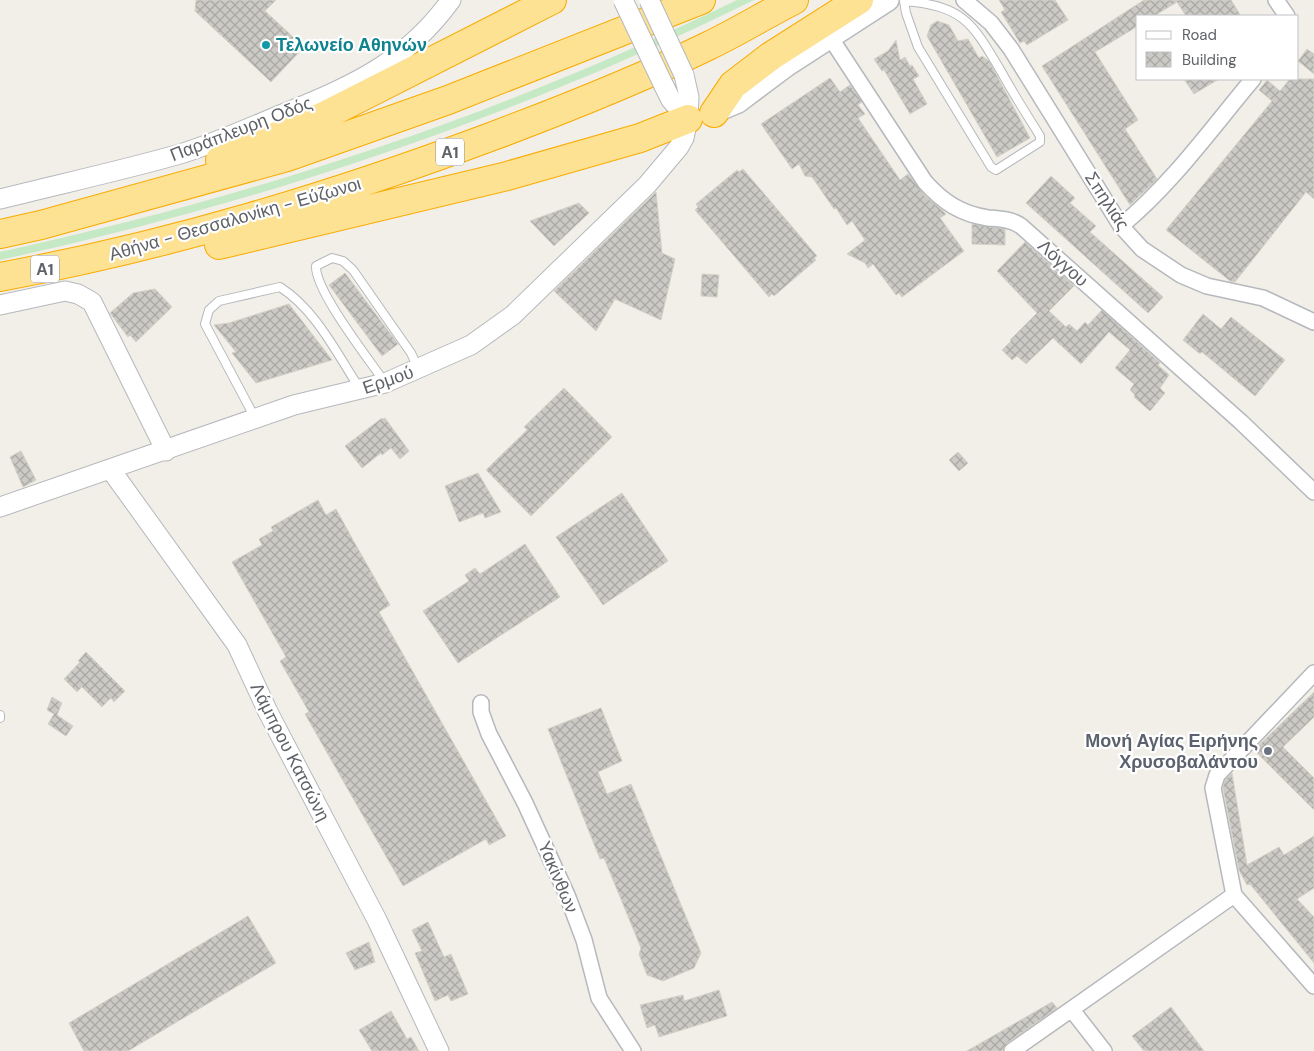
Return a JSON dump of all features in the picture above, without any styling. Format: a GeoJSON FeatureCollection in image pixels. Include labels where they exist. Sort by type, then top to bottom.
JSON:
{"type":"FeatureCollection","features":[{"type":"Feature","properties":{"kind":"highway"},"geometry":{"type":"LineString","coordinates":[[80,214],[168,178],[237,154],[324,116],[552,0]]}},
{"type":"Feature","properties":{"kind":"highway"},"geometry":{"type":"LineString","coordinates":[[0,234],[224,175],[330,142],[518,73],[701,0]]}},
{"type":"Feature","properties":{"kind":"highway","name":"Αθήνα - Θεσσαλονίκη - Εύζωνοι"},"geometry":{"type":"LineString","coordinates":[[0,277],[91,260],[305,203],[464,147],[625,83],[708,46],[794,0]]}},
{"type":"Feature","properties":{"kind":"highway"},"geometry":{"type":"LineString","coordinates":[[714,113],[733,85],[771,56],[860,0]]}},
{"type":"Feature","properties":{"kind":"highway"},"geometry":{"type":"LineString","coordinates":[[91,260],[162,256],[231,243],[507,176],[640,138],[688,119]]}},
{"type":"Feature","properties":{"kind":"main road"},"geometry":{"type":"LineString","coordinates":[[688,119],[714,113],[738,102],[830,37],[899,0]]}},
{"type":"Feature","properties":{"kind":"street","name":"Παράπλευρη Οδός"},"geometry":{"type":"LineString","coordinates":[[0,199],[181,154],[223,139],[339,91],[384,66],[408,48],[433,25],[451,0]]}},
{"type":"Feature","properties":{"kind":"street"},"geometry":{"type":"LineString","coordinates":[[623,0],[671,100],[688,119]]}},
{"type":"Feature","properties":{"kind":"street","name":"Ερμού"},"geometry":{"type":"LineString","coordinates":[[0,507],[166,452],[294,405],[385,383],[471,344],[513,314],[646,185],[679,147],[684,138],[688,119],[689,97],[684,75],[649,0]]}},
{"type":"Feature","properties":{"kind":"street","name":"Σπηλιάς"},"geometry":{"type":"LineString","coordinates":[[964,0],[991,23],[1010,49],[1121,226],[1142,249],[1181,275],[1206,286],[1263,298],[1314,322]]}},
{"type":"Feature","properties":{"kind":"street"},"geometry":{"type":"LineString","coordinates":[[1276,0],[1286,15]]}},
{"type":"Feature","properties":{"kind":"street","name":"Λόγγου"},"geometry":{"type":"LineString","coordinates":[[830,37],[925,182],[937,195],[951,207],[967,213],[1014,221],[1022,226],[1241,422],[1314,492]]}},
{"type":"Feature","properties":{"kind":"street"},"geometry":{"type":"LineString","coordinates":[[1121,226],[1139,212],[1182,166],[1252,80]]}},
{"type":"Feature","properties":{"kind":"street"},"geometry":{"type":"LineString","coordinates":[[0,305],[65,291],[78,294],[92,302],[166,452]]}},
{"type":"Feature","properties":{"kind":"street","name":"Λάμπρου Κατσώνη"},"geometry":{"type":"LineString","coordinates":[[112,470],[237,645],[268,712],[377,920],[439,1051]]}},
{"type":"Feature","properties":{"kind":"street"},"geometry":{"type":"LineString","coordinates":[[1314,673],[1217,775],[1213,788],[1234,895],[1314,986]]}},
{"type":"Feature","properties":{"kind":"street","name":"Υακίνθων"},"geometry":{"type":"LineString","coordinates":[[481,703],[481,712],[489,734],[525,803],[567,895],[584,940],[598,998],[634,1051]]}},
{"type":"Feature","properties":{"kind":"street"},"geometry":{"type":"LineString","coordinates":[[1012,1051],[1234,895]]}},
{"type":"Feature","properties":{"kind":"street"},"geometry":{"type":"LineString","coordinates":[[1072,1010],[1104,1051]]}},
{"type":"Feature","properties":{"kind":"lane"},"geometry":{"type":"LineString","coordinates":[[899,0],[943,7],[958,15],[976,29],[1040,136],[1040,142],[996,170],[991,167],[918,47],[906,13],[899,0]]}},
{"type":"Feature","properties":{"kind":"lane"},"geometry":{"type":"LineString","coordinates":[[385,383],[330,302],[316,275],[316,266],[332,258],[343,261],[353,270],[411,353],[419,369]]}},
{"type":"Feature","properties":{"kind":"lane"},"geometry":{"type":"LineString","coordinates":[[255,418],[205,324],[209,310],[218,301],[280,287],[294,296],[322,331],[361,390]]}},
{"type":"Feature","properties":{"kind":"green space"},"geometry":{"type":"Polygon","coordinates":[[[737,0],[754,0],[663,43],[571,83],[385,153],[195,212],[0,260],[0,252],[95,230],[189,205],[283,178],[376,148],[559,80],[737,0]]]}},
{"type":"Feature","properties":{"kind":"building","name":"Τελωνείο Αθηνών"},"geometry":{"type":"Polygon","coordinates":[[[196,0],[276,0],[265,11],[304,47],[271,82],[195,11],[196,0]]]}},
{"type":"Feature","properties":{"kind":"building"},"geometry":{"type":"Polygon","coordinates":[[[999,0],[1055,0],[1068,20],[1027,45],[1024,41],[1020,43],[1001,12],[1005,10],[999,0]]]}},
{"type":"Feature","properties":{"kind":"building"},"geometry":{"type":"Polygon","coordinates":[[[1144,0],[1231,0],[1240,15],[1185,15],[1177,2],[1156,15],[1136,15],[1136,27],[1095,52],[1138,120],[1125,129],[1157,179],[1130,205],[1042,66],[1144,0]]]}},
{"type":"Feature","properties":{"kind":"building"},"geometry":{"type":"Polygon","coordinates":[[[937,21],[949,25],[958,41],[968,39],[979,58],[982,56],[989,61],[1030,138],[997,157],[927,36],[931,25],[937,21]]]}},
{"type":"Feature","properties":{"kind":"building"},"geometry":{"type":"Polygon","coordinates":[[[896,40],[900,60],[905,57],[919,76],[913,79],[927,104],[910,114],[884,70],[882,71],[874,59],[888,51],[896,40]]]}},
{"type":"Feature","properties":{"kind":"building"},"geometry":{"type":"Polygon","coordinates":[[[1307,49],[1314,54],[1314,74],[1299,62],[1307,49]]]}},
{"type":"Feature","properties":{"kind":"building"},"geometry":{"type":"Polygon","coordinates":[[[830,78],[840,92],[850,85],[862,102],[858,105],[865,114],[858,118],[900,180],[908,174],[925,196],[946,214],[940,218],[964,251],[902,297],[899,293],[896,295],[873,264],[868,268],[865,263],[847,254],[865,240],[852,221],[847,225],[812,177],[805,176],[799,164],[792,169],[761,124],[830,78]]]}},
{"type":"Feature","properties":{"kind":"building"},"geometry":{"type":"Polygon","coordinates":[[[1314,79],[1314,199],[1306,192],[1235,282],[1230,281],[1166,230],[1272,101],[1259,90],[1267,80],[1280,91],[1289,80],[1314,79]]]}},
{"type":"Feature","properties":{"kind":"building"},"geometry":{"type":"Polygon","coordinates":[[[1185,80],[1217,80],[1194,94],[1185,80]]]}},
{"type":"Feature","properties":{"kind":"building"},"geometry":{"type":"Polygon","coordinates":[[[743,169],[817,256],[814,258],[816,260],[774,296],[772,294],[769,297],[695,210],[698,207],[696,204],[737,170],[739,172],[743,169]]]}},
{"type":"Feature","properties":{"kind":"building"},"geometry":{"type":"Polygon","coordinates":[[[1051,176],[1075,198],[1070,203],[1096,226],[1090,232],[1163,297],[1148,313],[1026,203],[1051,176]]]}},
{"type":"Feature","properties":{"kind":"building"},"geometry":{"type":"Polygon","coordinates":[[[656,192],[662,253],[675,259],[661,320],[615,299],[596,331],[554,291],[656,192]]]}},
{"type":"Feature","properties":{"kind":"building"},"geometry":{"type":"Polygon","coordinates":[[[579,203],[589,213],[554,246],[530,221],[579,203]]]}},
{"type":"Feature","properties":{"kind":"building"},"geometry":{"type":"Polygon","coordinates":[[[972,224],[1005,229],[1005,245],[972,244],[972,224]]]}},
{"type":"Feature","properties":{"kind":"building"},"geometry":{"type":"Polygon","coordinates":[[[1025,242],[1074,286],[1049,311],[1066,327],[1069,324],[1077,331],[1085,322],[1088,325],[1102,310],[1160,363],[1158,365],[1169,375],[1160,388],[1165,393],[1150,411],[1134,397],[1135,395],[1130,390],[1134,384],[1115,368],[1130,350],[1109,332],[1081,364],[1053,338],[1026,364],[1017,356],[1012,360],[1002,350],[1037,313],[997,271],[1025,242]]]}},
{"type":"Feature","properties":{"kind":"building"},"geometry":{"type":"Polygon","coordinates":[[[345,273],[398,344],[382,356],[329,285],[345,273]]]}},
{"type":"Feature","properties":{"kind":"building"},"geometry":{"type":"Polygon","coordinates":[[[702,274],[719,275],[717,297],[701,296],[702,274]]]}},
{"type":"Feature","properties":{"kind":"building"},"geometry":{"type":"Polygon","coordinates":[[[155,289],[172,307],[136,342],[130,335],[128,337],[110,313],[133,293],[155,289]]]}},
{"type":"Feature","properties":{"kind":"building"},"geometry":{"type":"Polygon","coordinates":[[[289,304],[332,360],[256,383],[232,353],[236,352],[214,325],[229,323],[289,304]]]}},
{"type":"Feature","properties":{"kind":"building"},"geometry":{"type":"Polygon","coordinates":[[[1203,314],[1221,329],[1231,317],[1285,360],[1255,396],[1202,352],[1200,354],[1183,340],[1203,314]]]}},
{"type":"Feature","properties":{"kind":"building"},"geometry":{"type":"Polygon","coordinates":[[[564,388],[612,437],[531,516],[486,470],[527,430],[524,427],[564,388]]]}},
{"type":"Feature","properties":{"kind":"building"},"geometry":{"type":"Polygon","coordinates":[[[382,418],[385,418],[409,451],[400,459],[391,448],[382,455],[381,453],[362,468],[345,446],[382,418]]]}},
{"type":"Feature","properties":{"kind":"building"},"geometry":{"type":"Polygon","coordinates":[[[21,451],[36,480],[23,487],[10,457],[21,451]]]}},
{"type":"Feature","properties":{"kind":"building"},"geometry":{"type":"Polygon","coordinates":[[[958,452],[968,463],[959,471],[949,460],[958,452]]]}},
{"type":"Feature","properties":{"kind":"building"},"geometry":{"type":"Polygon","coordinates":[[[478,473],[501,512],[485,518],[483,513],[459,522],[445,486],[478,473]]]}},
{"type":"Feature","properties":{"kind":"building"},"geometry":{"type":"Polygon","coordinates":[[[622,493],[668,561],[603,605],[556,537],[622,493]]]}},
{"type":"Feature","properties":{"kind":"building"},"geometry":{"type":"Polygon","coordinates":[[[318,500],[326,515],[336,509],[390,605],[379,612],[506,836],[489,845],[486,839],[403,886],[305,714],[309,712],[280,661],[286,657],[232,562],[262,545],[259,539],[273,531],[271,527],[318,500]]]}},
{"type":"Feature","properties":{"kind":"building"},"geometry":{"type":"Polygon","coordinates":[[[525,544],[560,597],[458,663],[423,611],[469,581],[465,575],[475,568],[480,574],[525,544]]]}},
{"type":"Feature","properties":{"kind":"building"},"geometry":{"type":"Polygon","coordinates":[[[86,652],[125,691],[114,702],[111,698],[102,707],[82,687],[77,692],[64,679],[80,662],[78,661],[86,652]]]}},
{"type":"Feature","properties":{"kind":"building","name":"Μονή Αγίας Ειρήνης Χρυσοβαλάντου"},"geometry":{"type":"Polygon","coordinates":[[[1314,692],[1314,717],[1283,747],[1314,778],[1314,810],[1254,750],[1314,692]]]}},
{"type":"Feature","properties":{"kind":"building"},"geometry":{"type":"Polygon","coordinates":[[[52,697],[62,703],[57,715],[73,726],[66,736],[48,724],[54,714],[47,710],[52,697]]]}},
{"type":"Feature","properties":{"kind":"building"},"geometry":{"type":"Polygon","coordinates":[[[601,708],[622,761],[598,772],[607,794],[631,784],[701,953],[694,968],[663,981],[647,975],[639,954],[641,948],[604,858],[600,859],[548,729],[601,708]]]}},
{"type":"Feature","properties":{"kind":"building"},"geometry":{"type":"Polygon","coordinates":[[[1232,773],[1247,865],[1279,847],[1284,855],[1314,836],[1314,888],[1297,899],[1314,917],[1314,963],[1250,884],[1247,885],[1239,870],[1223,788],[1225,780],[1232,773]]]}},
{"type":"Feature","properties":{"kind":"building"},"geometry":{"type":"Polygon","coordinates":[[[248,916],[276,963],[128,1051],[84,1051],[69,1023],[248,916]]]}},
{"type":"Feature","properties":{"kind":"building"},"geometry":{"type":"Polygon","coordinates":[[[428,922],[444,957],[451,954],[468,994],[451,1001],[448,995],[435,1001],[415,953],[422,951],[412,930],[428,922]]]}},
{"type":"Feature","properties":{"kind":"building"},"geometry":{"type":"Polygon","coordinates":[[[369,942],[375,962],[355,970],[346,953],[369,942]]]}},
{"type":"Feature","properties":{"kind":"building"},"geometry":{"type":"Polygon","coordinates":[[[719,990],[727,1016],[659,1037],[655,1025],[647,1028],[640,1005],[683,995],[684,1001],[719,990]]]}},
{"type":"Feature","properties":{"kind":"building"},"geometry":{"type":"Polygon","coordinates":[[[1052,1002],[1057,1008],[1007,1043],[1002,1051],[967,1051],[1052,1002]]]}},
{"type":"Feature","properties":{"kind":"building"},"geometry":{"type":"Polygon","coordinates":[[[1171,1007],[1204,1051],[1144,1051],[1132,1036],[1171,1007]]]}},
{"type":"Feature","properties":{"kind":"building"},"geometry":{"type":"Polygon","coordinates":[[[391,1011],[407,1039],[411,1037],[419,1051],[372,1051],[359,1030],[391,1011]]]}},
{"type":"Feature","properties":{"kind":"place","name":"Τελωνείο Αθηνών"},"geometry":{"type":"Point","coordinates":[266,45]}},
{"type":"Feature","properties":{"kind":"place","name":"Μονή Αγίας Ειρήνης Χρυσοβαλάντου"},"geometry":{"type":"Point","coordinates":[1268,751]}}]}
